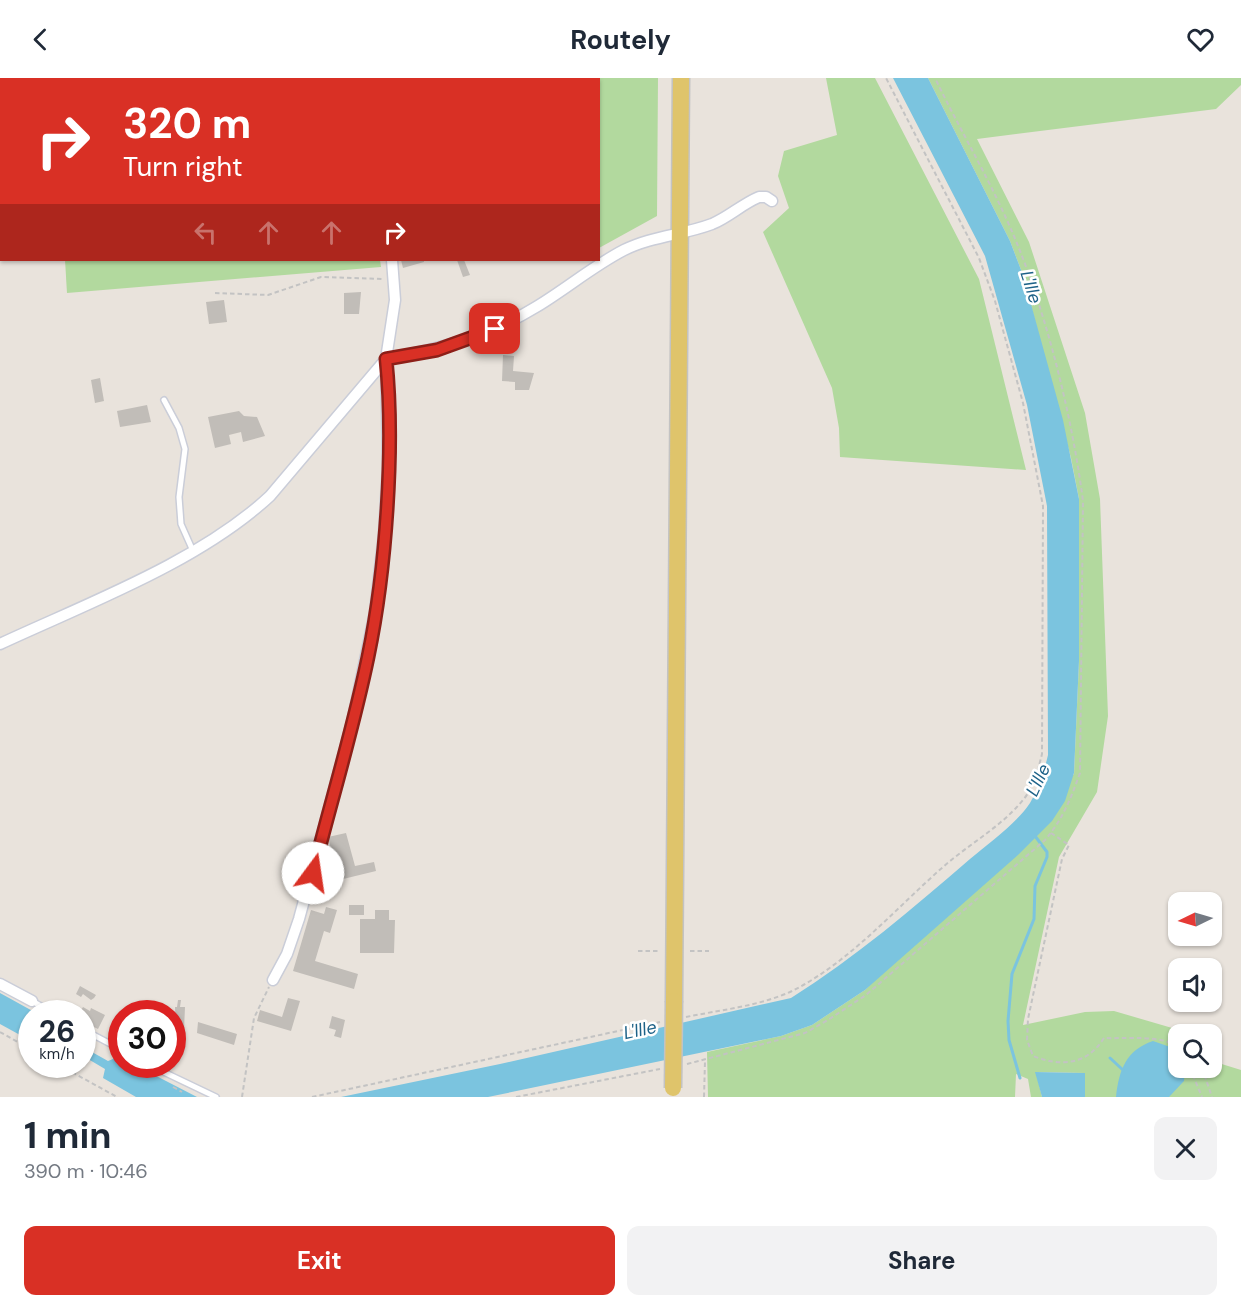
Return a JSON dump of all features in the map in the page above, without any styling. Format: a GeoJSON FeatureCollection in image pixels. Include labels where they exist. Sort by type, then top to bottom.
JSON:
{"type":"FeatureCollection","features":[{"type":"Feature","properties":{"kind":"main road"},"geometry":{"type":"LineString","coordinates":[[673,1092],[681,78]]}},
{"type":"Feature","properties":{"kind":"street"},"geometry":{"type":"LineString","coordinates":[[0,644],[193,551],[225,533],[270,496],[386,359],[437,350],[495,329],[536,307],[596,266],[626,249],[647,240],[711,225],[759,197],[771,201]]}},
{"type":"Feature","properties":{"kind":"street"},"geometry":{"type":"LineString","coordinates":[[273,980],[287,954],[302,910],[368,656],[384,534],[388,466],[386,359],[395,300],[392,261]]}},
{"type":"Feature","properties":{"kind":"street"},"geometry":{"type":"LineString","coordinates":[[0,984],[30,1000]]}},
{"type":"Feature","properties":{"kind":"lane"},"geometry":{"type":"LineString","coordinates":[[164,400],[179,428],[185,449],[178,497],[181,524],[193,551]]}},
{"type":"Feature","properties":{"kind":"lane"},"geometry":{"type":"LineString","coordinates":[[176,1078],[216,1097]]}},
{"type":"Feature","properties":{"kind":"path"},"geometry":{"type":"LineString","coordinates":[[685,1017],[791,991],[836,964],[945,865],[1009,815],[1025,798],[1036,776],[1042,754],[1043,506],[1023,403],[995,301],[979,258],[886,78]]}},
{"type":"Feature","properties":{"kind":"path"},"geometry":{"type":"LineString","coordinates":[[683,1064],[805,1033],[866,995],[1045,840],[1070,802],[1080,773],[1083,501],[1077,457],[1029,273],[1015,239],[935,78]]}},
{"type":"Feature","properties":{"kind":"path"},"geometry":{"type":"LineString","coordinates":[[215,293],[268,295],[321,277],[395,279]]}},
{"type":"Feature","properties":{"kind":"path"},"geometry":{"type":"LineString","coordinates":[[1051,833],[1069,845],[1062,859],[1028,1019],[1027,1040],[1033,1056],[1053,1064],[1068,1064],[1097,1048],[1104,1038],[1139,1041],[1152,1038],[1168,1041]]}},
{"type":"Feature","properties":{"kind":"path"},"geometry":{"type":"LineString","coordinates":[[638,951],[659,951]]}},
{"type":"Feature","properties":{"kind":"path"},"geometry":{"type":"LineString","coordinates":[[690,951],[709,951]]}},
{"type":"Feature","properties":{"kind":"path"},"geometry":{"type":"LineString","coordinates":[[242,1097],[254,1018],[273,980]]}},
{"type":"Feature","properties":{"kind":"path"},"geometry":{"type":"LineString","coordinates":[[312,1097],[662,1022]]}},
{"type":"Feature","properties":{"kind":"path"},"geometry":{"type":"LineString","coordinates":[[0,1032],[18,1042]]}},
{"type":"Feature","properties":{"kind":"path"},"geometry":{"type":"LineString","coordinates":[[704,1097],[705,1060]]}},
{"type":"Feature","properties":{"kind":"path"},"geometry":{"type":"LineString","coordinates":[[516,1097],[661,1069]]}},
{"type":"Feature","properties":{"kind":"path"},"geometry":{"type":"LineString","coordinates":[[83,1078],[117,1097]]}},
{"type":"Feature","properties":{"kind":"path"},"geometry":{"type":"LineString","coordinates":[[1194,1078],[1202,1097]]}},
{"type":"Feature","properties":{"kind":"path"},"geometry":{"type":"LineString","coordinates":[[1205,1078],[1212,1097]]}},
{"type":"Feature","properties":{"kind":"path"},"geometry":{"type":"LineString","coordinates":[[173,1087],[183,1092]]}},
{"type":"Feature","properties":{"kind":"green space"},"geometry":{"type":"Polygon","coordinates":[[[600,78],[658,78],[657,216],[600,247],[600,78]]]}},
{"type":"Feature","properties":{"kind":"green space"},"geometry":{"type":"Polygon","coordinates":[[[826,78],[875,78],[979,279],[1026,470],[840,457],[839,428],[832,388],[763,232],[789,208],[778,176],[784,151],[837,135],[826,78]]]}},
{"type":"Feature","properties":{"kind":"green space"},"geometry":{"type":"Polygon","coordinates":[[[928,78],[1241,78],[1241,85],[1216,109],[977,139],[1029,242],[1085,413],[1100,499],[1108,716],[1097,792],[1059,857],[1023,1025],[1085,1012],[1114,1011],[1168,1027],[1168,1078],[1222,1078],[1222,1064],[1241,1070],[1241,1097],[1085,1097],[1085,1073],[1036,1072],[1042,1097],[1031,1097],[1028,1079],[1016,1074],[1015,1097],[708,1097],[707,1052],[781,1036],[812,1025],[865,990],[1074,774],[1079,661],[1079,499],[1071,458],[1023,275],[1010,241],[928,78]]]}},
{"type":"Feature","properties":{"kind":"green space"},"geometry":{"type":"Polygon","coordinates":[[[65,261],[380,261],[381,267],[67,293],[65,261]]]}},
{"type":"Feature","properties":{"kind":"water"},"geometry":{"type":"Polygon","coordinates":[[[893,78],[928,78],[1010,241],[1023,275],[1063,420],[1079,499],[1079,661],[1074,773],[1065,801],[1052,821],[1019,854],[865,990],[812,1025],[781,1036],[488,1097],[341,1097],[500,1064],[791,998],[815,983],[905,914],[1010,826],[1030,803],[1041,780],[1048,755],[1047,506],[1027,405],[985,256],[893,78]]]}},
{"type":"Feature","properties":{"kind":"water"},"geometry":{"type":"Polygon","coordinates":[[[0,993],[18,1003],[18,1034],[0,1024],[0,993]]]}},
{"type":"Feature","properties":{"kind":"water"},"geometry":{"type":"Polygon","coordinates":[[[1153,1041],[1168,1046],[1168,1078],[1184,1078],[1184,1081],[1169,1097],[1116,1097],[1119,1078],[1126,1062],[1136,1050],[1153,1041]]]}},
{"type":"Feature","properties":{"kind":"water"},"geometry":{"type":"Polygon","coordinates":[[[96,1054],[108,1061],[108,1078],[160,1078],[197,1097],[136,1097],[103,1078],[105,1069],[96,1064],[96,1054]]]}},
{"type":"Feature","properties":{"kind":"water"},"geometry":{"type":"Polygon","coordinates":[[[1035,1072],[1085,1073],[1085,1097],[1042,1097],[1035,1072]]]}},
{"type":"Feature","properties":{"kind":"building"},"geometry":{"type":"Polygon","coordinates":[[[401,261],[424,261],[424,262],[403,268],[401,261]]]}},
{"type":"Feature","properties":{"kind":"building"},"geometry":{"type":"Polygon","coordinates":[[[457,261],[464,261],[470,275],[463,277],[457,261]]]}},
{"type":"Feature","properties":{"kind":"building"},"geometry":{"type":"Polygon","coordinates":[[[361,292],[359,314],[344,314],[344,293],[361,292]]]}},
{"type":"Feature","properties":{"kind":"building"},"geometry":{"type":"Polygon","coordinates":[[[224,300],[227,322],[209,324],[206,302],[224,300]]]}},
{"type":"Feature","properties":{"kind":"building"},"geometry":{"type":"Polygon","coordinates":[[[503,355],[514,356],[513,371],[534,373],[529,390],[515,390],[515,382],[502,381],[503,355]]]}},
{"type":"Feature","properties":{"kind":"building"},"geometry":{"type":"Polygon","coordinates":[[[100,378],[104,401],[95,403],[91,380],[100,378]]]}},
{"type":"Feature","properties":{"kind":"building"},"geometry":{"type":"Polygon","coordinates":[[[147,405],[151,422],[120,427],[117,411],[147,405]]]}},
{"type":"Feature","properties":{"kind":"building"},"geometry":{"type":"Polygon","coordinates":[[[239,411],[244,416],[257,417],[265,436],[243,442],[241,432],[229,435],[231,444],[215,448],[208,417],[239,411]]]}},
{"type":"Feature","properties":{"kind":"building"},"geometry":{"type":"Polygon","coordinates":[[[346,833],[355,866],[374,862],[376,871],[339,880],[328,837],[346,833]]]}},
{"type":"Feature","properties":{"kind":"building"},"geometry":{"type":"Polygon","coordinates":[[[349,905],[364,905],[364,915],[349,915],[349,905]]]}},
{"type":"Feature","properties":{"kind":"building"},"geometry":{"type":"Polygon","coordinates":[[[326,907],[337,910],[330,933],[324,931],[315,961],[358,974],[354,989],[293,971],[311,910],[324,914],[326,907]]]}},
{"type":"Feature","properties":{"kind":"building"},"geometry":{"type":"Polygon","coordinates":[[[375,910],[389,910],[389,920],[395,920],[394,953],[360,953],[360,919],[375,919],[375,910]]]}},
{"type":"Feature","properties":{"kind":"building"},"geometry":{"type":"Polygon","coordinates":[[[80,986],[96,995],[91,1000],[83,994],[81,997],[76,994],[80,986]]]}},
{"type":"Feature","properties":{"kind":"building"},"geometry":{"type":"Polygon","coordinates":[[[288,998],[300,1001],[291,1031],[257,1021],[260,1010],[282,1017],[288,998]]]}},
{"type":"Feature","properties":{"kind":"building"},"geometry":{"type":"Polygon","coordinates":[[[96,1010],[105,1015],[98,1029],[96,1028],[96,1010]]]}},
{"type":"Feature","properties":{"kind":"building"},"geometry":{"type":"Polygon","coordinates":[[[332,1016],[345,1020],[341,1038],[334,1036],[336,1030],[329,1028],[332,1016]]]}},
{"type":"Feature","properties":{"kind":"building"},"geometry":{"type":"Polygon","coordinates":[[[198,1022],[237,1034],[234,1045],[197,1033],[198,1022]]]}},
{"type":"Feature","properties":{"kind":"waterway"},"geometry":{"type":"LineString","coordinates":[[1020,1078],[1009,1040],[1008,1021],[1012,974],[1034,919],[1035,886],[1047,857],[1047,852],[1035,836]]}},
{"type":"Feature","properties":{"kind":"waterway"},"geometry":{"type":"LineString","coordinates":[[1110,1058],[1123,1070]]}},
{"type":"Feature","properties":{"kind":"route"},"geometry":{"type":"LineString","coordinates":[[313,873],[368,656],[375,612],[384,534],[388,466],[386,359],[459,344],[495,329]]}},
{"type":"Feature","properties":{"kind":"water label","name":"L'Ille"},"geometry":{"type":"Point","coordinates":[1031,287]}},
{"type":"Feature","properties":{"kind":"water label","name":"L'Ille"},"geometry":{"type":"Point","coordinates":[1038,780]}},
{"type":"Feature","properties":{"kind":"water label","name":"L'Ille"},"geometry":{"type":"Point","coordinates":[640,1030]}}]}
